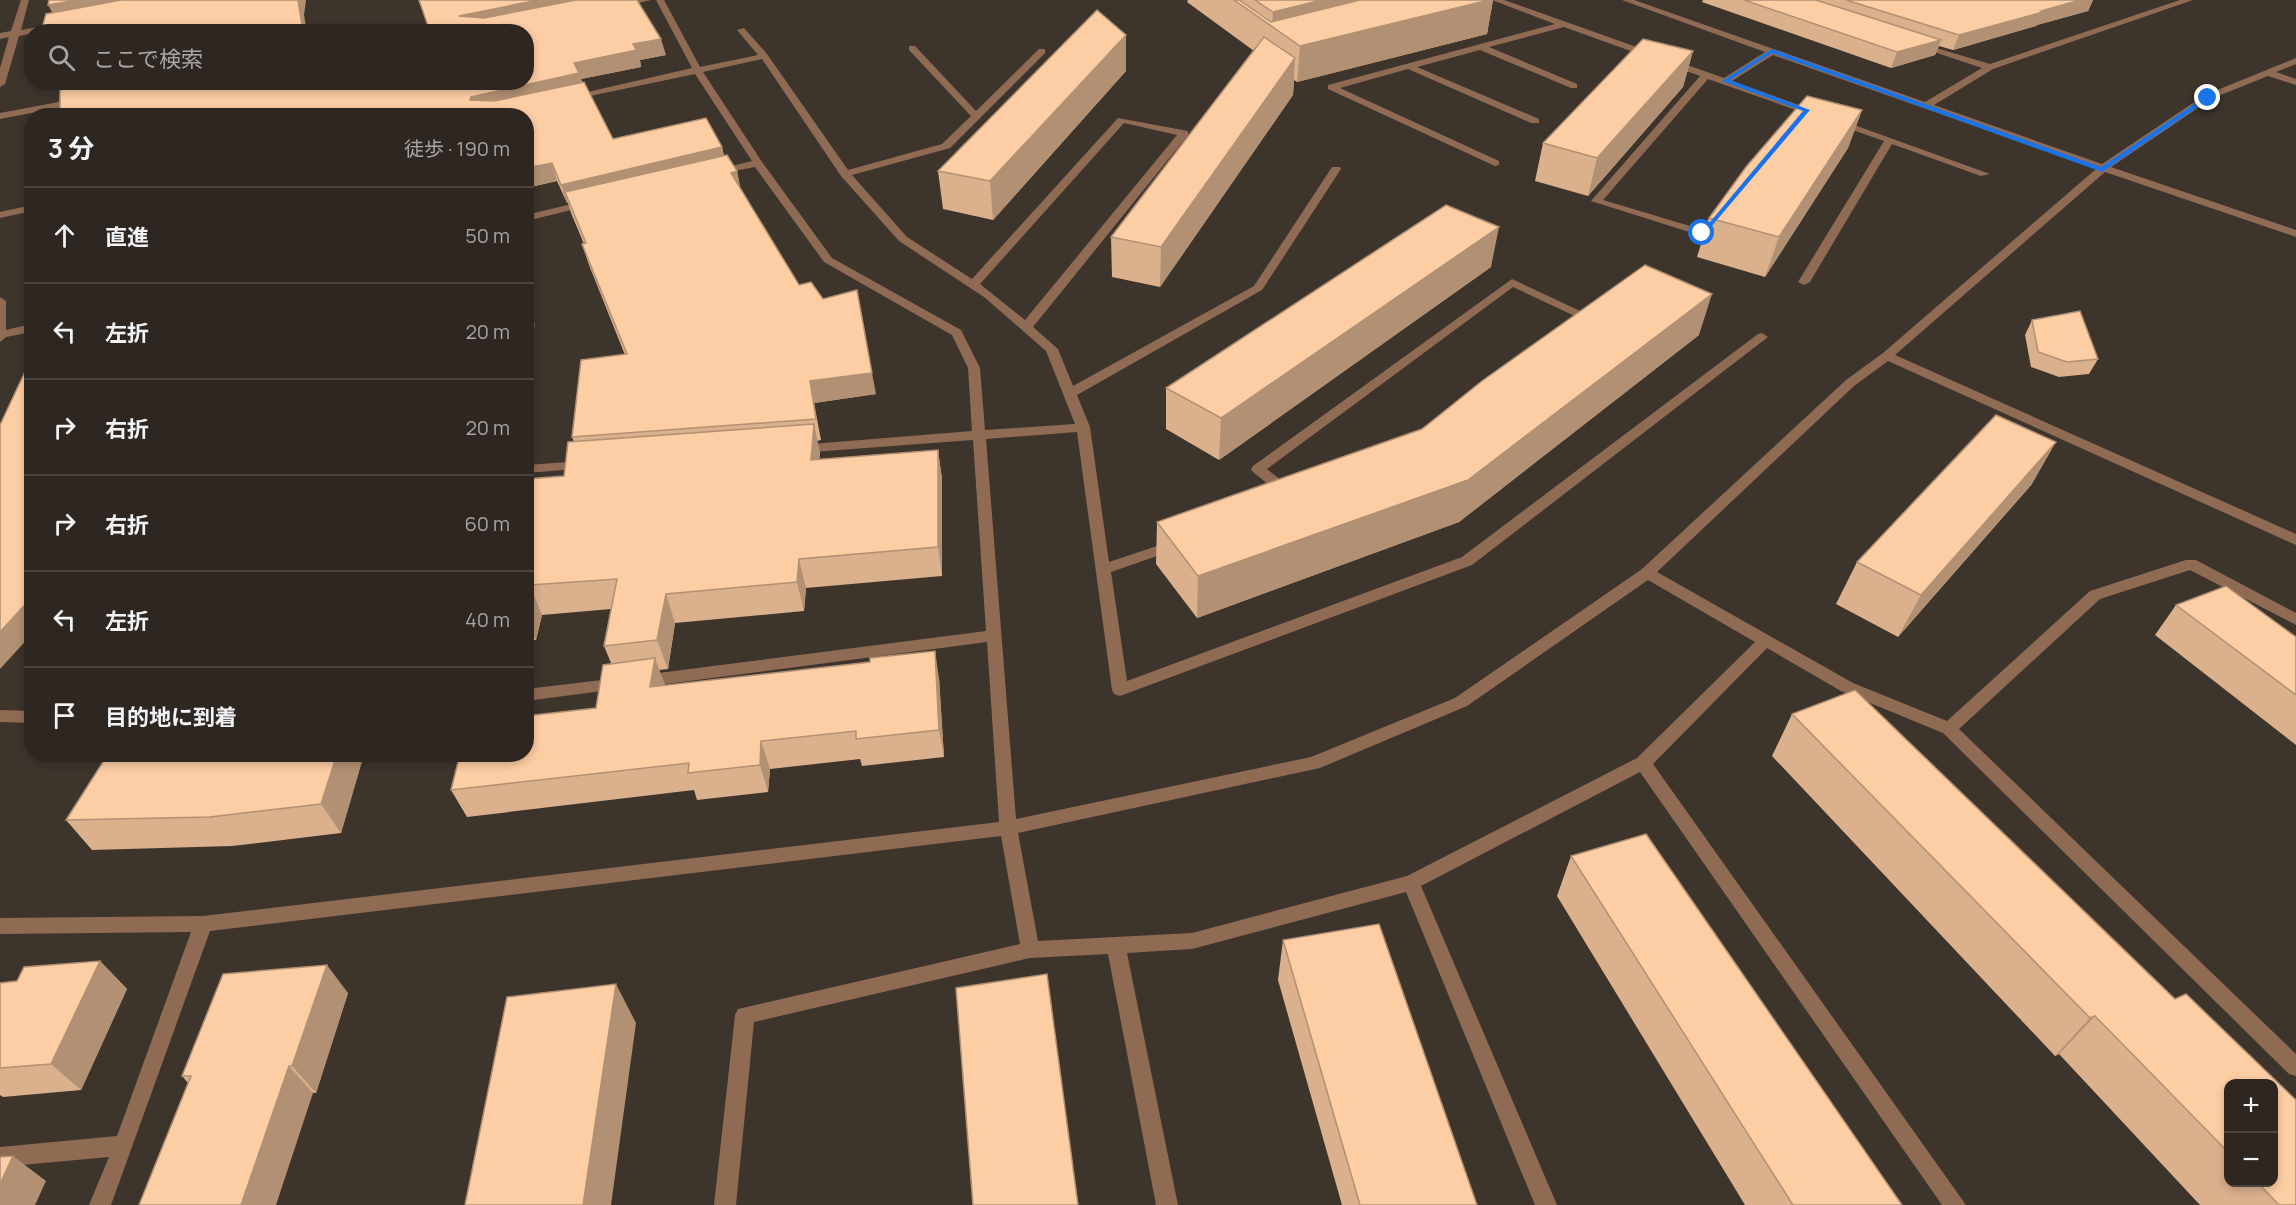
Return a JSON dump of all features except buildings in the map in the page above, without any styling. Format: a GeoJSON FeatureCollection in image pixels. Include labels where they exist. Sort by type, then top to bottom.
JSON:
{"type":"FeatureCollection","features":[{"type":"Feature","properties":{"kind":"street"},"geometry":{"type":"LineString","coordinates":[[0,84],[24,0]]}},
{"type":"Feature","properties":{"kind":"street"},"geometry":{"type":"LineString","coordinates":[[612,6],[647,0]]}},
{"type":"Feature","properties":{"kind":"street"},"geometry":{"type":"LineString","coordinates":[[660,0],[698,71],[758,163],[828,260],[957,333],[974,368],[1008,828],[1030,950]]}},
{"type":"Feature","properties":{"kind":"street"},"geometry":{"type":"LineString","coordinates":[[1496,0],[1707,74],[1803,114],[1890,140],[1985,174]]}},
{"type":"Feature","properties":{"kind":"street"},"geometry":{"type":"LineString","coordinates":[[1626,0],[1927,105],[2102,170],[2296,234]]}},
{"type":"Feature","properties":{"kind":"street"},"geometry":{"type":"LineString","coordinates":[[1927,105],[1990,67],[2189,0]]}},
{"type":"Feature","properties":{"kind":"street"},"geometry":{"type":"LineString","coordinates":[[1495,163],[1331,87],[1565,24]]}},
{"type":"Feature","properties":{"kind":"street"},"geometry":{"type":"LineString","coordinates":[[741,30],[764,56],[846,174],[903,238],[973,285],[1052,349],[1083,427],[1120,690],[1467,561],[1762,337]]}},
{"type":"Feature","properties":{"kind":"street"},"geometry":{"type":"LineString","coordinates":[[0,36],[24,32]]}},
{"type":"Feature","properties":{"kind":"street"},"geometry":{"type":"LineString","coordinates":[[1912,42],[1990,67]]}},
{"type":"Feature","properties":{"kind":"street"},"geometry":{"type":"LineString","coordinates":[[1481,47],[1574,86]]}},
{"type":"Feature","properties":{"kind":"street"},"geometry":{"type":"LineString","coordinates":[[912,48],[976,116]]}},
{"type":"Feature","properties":{"kind":"street"},"geometry":{"type":"LineString","coordinates":[[846,174],[946,146],[1042,51]]}},
{"type":"Feature","properties":{"kind":"street"},"geometry":{"type":"LineString","coordinates":[[1725,81],[1772,51]]}},
{"type":"Feature","properties":{"kind":"street"},"geometry":{"type":"LineString","coordinates":[[562,99],[764,56]]}},
{"type":"Feature","properties":{"kind":"street"},"geometry":{"type":"LineString","coordinates":[[0,926],[203,924],[1008,828],[1314,763],[1461,702],[1647,573],[1850,383],[1887,356],[2102,170],[2208,98],[2265,72],[2296,61]]}},
{"type":"Feature","properties":{"kind":"street"},"geometry":{"type":"LineString","coordinates":[[1408,66],[1535,121]]}},
{"type":"Feature","properties":{"kind":"street"},"geometry":{"type":"LineString","coordinates":[[2265,72],[2296,82]]}},
{"type":"Feature","properties":{"kind":"street"},"geometry":{"type":"LineString","coordinates":[[1707,74],[1596,201],[1702,233],[1725,207]]}},
{"type":"Feature","properties":{"kind":"street"},"geometry":{"type":"LineString","coordinates":[[44,108],[93,99]]}},
{"type":"Feature","properties":{"kind":"street"},"geometry":{"type":"LineString","coordinates":[[0,116],[24,112]]}},
{"type":"Feature","properties":{"kind":"street"},"geometry":{"type":"LineString","coordinates":[[973,285],[1122,120],[1184,133],[1026,327]]}},
{"type":"Feature","properties":{"kind":"street"},"geometry":{"type":"LineString","coordinates":[[1804,282],[1890,140]]}},
{"type":"Feature","properties":{"kind":"street"},"geometry":{"type":"LineString","coordinates":[[700,176],[758,163]]}},
{"type":"Feature","properties":{"kind":"street"},"geometry":{"type":"LineString","coordinates":[[1070,393],[1258,288],[1336,169]]}},
{"type":"Feature","properties":{"kind":"street"},"geometry":{"type":"LineString","coordinates":[[534,216],[596,201]]}},
{"type":"Feature","properties":{"kind":"street"},"geometry":{"type":"LineString","coordinates":[[0,215],[24,210]]}},
{"type":"Feature","properties":{"kind":"street"},"geometry":{"type":"LineString","coordinates":[[1278,511],[1300,504],[1409,466],[1587,317],[1512,282],[1258,469],[1300,504]]}},
{"type":"Feature","properties":{"kind":"street"},"geometry":{"type":"LineString","coordinates":[[0,301],[1,336],[24,330]]}},
{"type":"Feature","properties":{"kind":"street"},"geometry":{"type":"LineString","coordinates":[[1887,356],[2296,540]]}},
{"type":"Feature","properties":{"kind":"street"},"geometry":{"type":"LineString","coordinates":[[789,450],[1083,427]]}},
{"type":"Feature","properties":{"kind":"street"},"geometry":{"type":"LineString","coordinates":[[534,468],[598,464]]}},
{"type":"Feature","properties":{"kind":"street"},"geometry":{"type":"LineString","coordinates":[[1103,569],[1191,540]]}},
{"type":"Feature","properties":{"kind":"street"},"geometry":{"type":"LineString","coordinates":[[1949,729],[2095,595],[2191,564],[2296,620]]}},
{"type":"Feature","properties":{"kind":"street"},"geometry":{"type":"LineString","coordinates":[[1647,573],[1847,687],[1949,729],[2296,1067]]}},
{"type":"Feature","properties":{"kind":"street"},"geometry":{"type":"LineString","coordinates":[[534,694],[994,635]]}},
{"type":"Feature","properties":{"kind":"street"},"geometry":{"type":"LineString","coordinates":[[725,1205],[745,1015],[1030,950],[1192,941],[1411,883],[1643,763],[1766,641]]}},
{"type":"Feature","properties":{"kind":"street"},"geometry":{"type":"LineString","coordinates":[[0,716],[24,717]]}},
{"type":"Feature","properties":{"kind":"street"},"geometry":{"type":"LineString","coordinates":[[1643,763],[1955,1205]]}},
{"type":"Feature","properties":{"kind":"street"},"geometry":{"type":"LineString","coordinates":[[1411,883],[1546,1205]]}},
{"type":"Feature","properties":{"kind":"street"},"geometry":{"type":"LineString","coordinates":[[100,1205],[124,1145],[203,924]]}},
{"type":"Feature","properties":{"kind":"street"},"geometry":{"type":"LineString","coordinates":[[1116,945],[1167,1205]]}},
{"type":"Feature","properties":{"kind":"street"},"geometry":{"type":"LineString","coordinates":[[0,1157],[124,1145]]}},
{"type":"Feature","properties":{"kind":"route"},"geometry":{"type":"LineString","coordinates":[[1702,233],[1807,110],[1725,81],[1772,51],[2102,170],[2208,98]]}}]}
